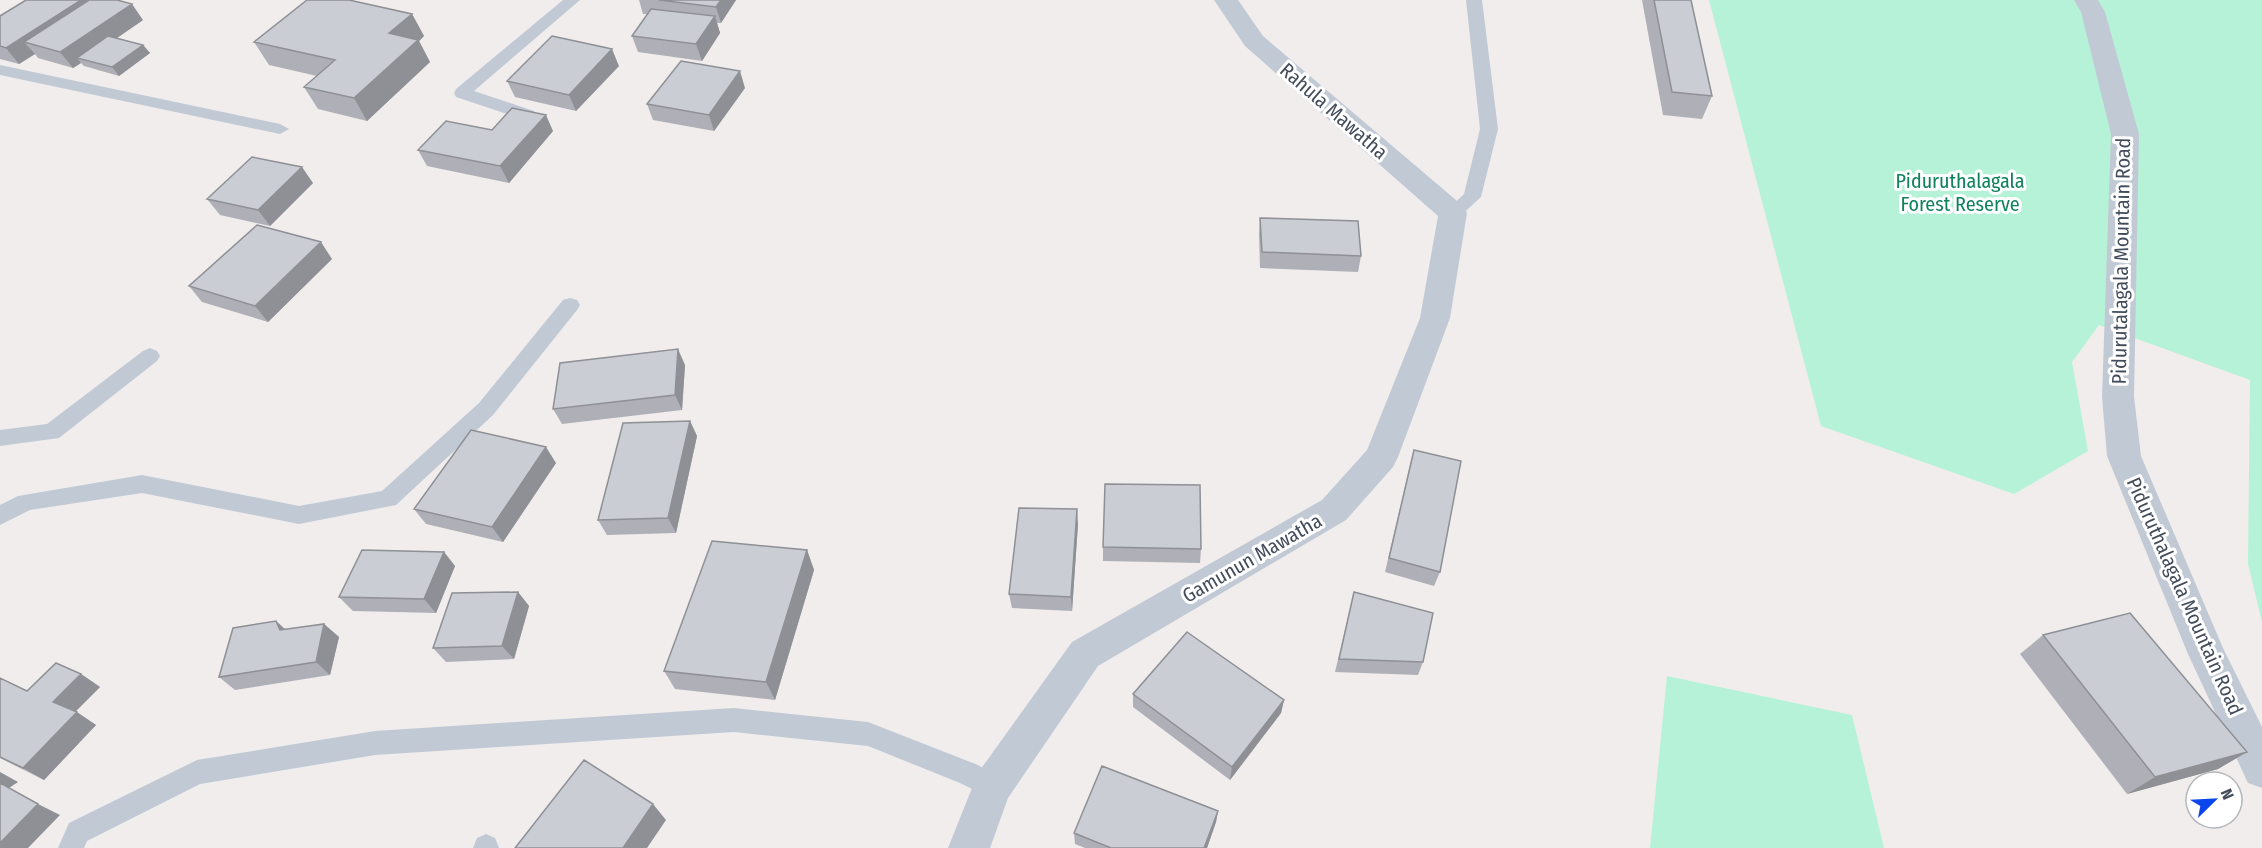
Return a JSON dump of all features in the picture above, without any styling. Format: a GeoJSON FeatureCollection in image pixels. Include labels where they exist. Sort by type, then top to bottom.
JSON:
{"type":"FeatureCollection","features":[{"type":"Feature","properties":{"kind":"street","name":"Rahula Mawatha"},"geometry":{"type":"LineString","coordinates":[[1226,0],[1254,41],[1452,213]]}},
{"type":"Feature","properties":{"kind":"street","name":"Pidurutalagala Mountain Road"},"geometry":{"type":"LineString","coordinates":[[2086,0],[2093,12],[2125,134],[2118,397],[2124,456]]}},
{"type":"Feature","properties":{"kind":"street","name":"Gamunun Mawatha"},"geometry":{"type":"LineString","coordinates":[[969,848],[992,787],[1085,654],[1334,510],[1381,457],[1435,318],[1452,213]]}},
{"type":"Feature","properties":{"kind":"street","name":"Piduruthalagala Mountain Road"},"geometry":{"type":"LineString","coordinates":[[2124,456],[2207,654],[2262,769]]}},
{"type":"Feature","properties":{"kind":"lane"},"geometry":{"type":"LineString","coordinates":[[528,115],[462,93],[572,0]]}},
{"type":"Feature","properties":{"kind":"lane"},"geometry":{"type":"LineString","coordinates":[[1452,213],[1472,197],[1489,129],[1474,0]]}},
{"type":"Feature","properties":{"kind":"lane"},"geometry":{"type":"LineString","coordinates":[[0,70],[280,129]]}},
{"type":"Feature","properties":{"kind":"lane"},"geometry":{"type":"LineString","coordinates":[[0,516],[26,502],[142,484],[299,515],[388,499],[486,409],[570,305]]}},
{"type":"Feature","properties":{"kind":"lane"},"geometry":{"type":"LineString","coordinates":[[0,438],[52,432],[150,356]]}},
{"type":"Feature","properties":{"kind":"lane"},"geometry":{"type":"LineString","coordinates":[[71,848],[78,832],[197,772],[375,743],[734,720],[868,734],[969,774],[992,787]]}},
{"type":"Feature","properties":{"kind":"green space","name":"Piduruthalagala Forest Reserve"},"geometry":{"type":"Polygon","coordinates":[[[1709,0],[2262,0],[2262,622],[2248,564],[2250,380],[2099,325],[2072,362],[2088,451],[2014,494],[1821,426],[1709,0]]]}},
{"type":"Feature","properties":{"kind":"green space"},"geometry":{"type":"Polygon","coordinates":[[[1667,676],[1852,715],[1884,848],[1650,848],[1667,676]]]}},
{"type":"Feature","properties":{"kind":"building"},"geometry":{"type":"Polygon","coordinates":[[[26,0],[81,0],[6,48],[0,46],[0,16],[26,0]]]}},
{"type":"Feature","properties":{"kind":"building"},"geometry":{"type":"Polygon","coordinates":[[[89,0],[117,0],[132,4],[60,52],[24,42],[89,0]]]}},
{"type":"Feature","properties":{"kind":"building"},"geometry":{"type":"Polygon","coordinates":[[[307,0],[349,0],[412,14],[389,33],[418,40],[354,98],[304,87],[335,60],[254,42],[307,0]]]}},
{"type":"Feature","properties":{"kind":"building"},"geometry":{"type":"Polygon","coordinates":[[[659,0],[721,0],[716,7],[659,0]]]}},
{"type":"Feature","properties":{"kind":"building"},"geometry":{"type":"Polygon","coordinates":[[[1654,0],[1691,0],[1712,96],[1672,92],[1654,0]]]}},
{"type":"Feature","properties":{"kind":"building"},"geometry":{"type":"Polygon","coordinates":[[[651,9],[715,16],[696,44],[632,36],[651,9]]]}},
{"type":"Feature","properties":{"kind":"building"},"geometry":{"type":"Polygon","coordinates":[[[108,36],[143,45],[112,67],[77,58],[108,36]]]}},
{"type":"Feature","properties":{"kind":"building"},"geometry":{"type":"Polygon","coordinates":[[[552,36],[612,49],[569,95],[507,81],[552,36]]]}},
{"type":"Feature","properties":{"kind":"building"},"geometry":{"type":"Polygon","coordinates":[[[681,61],[740,71],[709,115],[647,104],[681,61]]]}},
{"type":"Feature","properties":{"kind":"building"},"geometry":{"type":"Polygon","coordinates":[[[512,108],[546,115],[500,166],[418,150],[446,121],[492,130],[512,108]]]}},
{"type":"Feature","properties":{"kind":"building"},"geometry":{"type":"Polygon","coordinates":[[[252,157],[302,167],[258,210],[207,199],[252,157]]]}},
{"type":"Feature","properties":{"kind":"building"},"geometry":{"type":"Polygon","coordinates":[[[1260,218],[1358,221],[1361,256],[1262,252],[1260,218]]]}},
{"type":"Feature","properties":{"kind":"building"},"geometry":{"type":"Polygon","coordinates":[[[257,225],[321,242],[255,306],[189,286],[257,225]]]}},
{"type":"Feature","properties":{"kind":"building"},"geometry":{"type":"Polygon","coordinates":[[[678,349],[675,395],[553,409],[560,363],[678,349]]]}},
{"type":"Feature","properties":{"kind":"building"},"geometry":{"type":"Polygon","coordinates":[[[690,421],[668,518],[598,520],[623,423],[690,421]]]}},
{"type":"Feature","properties":{"kind":"building"},"geometry":{"type":"Polygon","coordinates":[[[471,430],[546,447],[492,527],[414,509],[471,430]]]}},
{"type":"Feature","properties":{"kind":"building"},"geometry":{"type":"Polygon","coordinates":[[[1414,450],[1461,461],[1440,572],[1389,558],[1414,450]]]}},
{"type":"Feature","properties":{"kind":"building"},"geometry":{"type":"Polygon","coordinates":[[[1105,484],[1200,485],[1201,549],[1103,547],[1105,484]]]}},
{"type":"Feature","properties":{"kind":"building"},"geometry":{"type":"Polygon","coordinates":[[[1019,508],[1077,509],[1071,597],[1009,594],[1019,508]]]}},
{"type":"Feature","properties":{"kind":"building"},"geometry":{"type":"Polygon","coordinates":[[[712,541],[807,550],[766,682],[664,671],[712,541]]]}},
{"type":"Feature","properties":{"kind":"building"},"geometry":{"type":"Polygon","coordinates":[[[362,550],[444,552],[424,599],[339,597],[362,550]]]}},
{"type":"Feature","properties":{"kind":"building"},"geometry":{"type":"Polygon","coordinates":[[[518,592],[502,646],[433,648],[452,593],[518,592]]]}},
{"type":"Feature","properties":{"kind":"building"},"geometry":{"type":"Polygon","coordinates":[[[1354,592],[1433,613],[1423,662],[1339,659],[1354,592]]]}},
{"type":"Feature","properties":{"kind":"building"},"geometry":{"type":"Polygon","coordinates":[[[2130,613],[2247,752],[2155,777],[2043,635],[2130,613]]]}},
{"type":"Feature","properties":{"kind":"building"},"geometry":{"type":"Polygon","coordinates":[[[276,621],[280,630],[324,624],[316,662],[219,677],[233,628],[276,621]]]}},
{"type":"Feature","properties":{"kind":"building"},"geometry":{"type":"Polygon","coordinates":[[[1187,632],[1284,700],[1232,767],[1133,694],[1187,632]]]}},
{"type":"Feature","properties":{"kind":"building"},"geometry":{"type":"Polygon","coordinates":[[[56,663],[81,674],[53,702],[77,712],[23,768],[0,757],[0,678],[27,691],[56,663]]]}},
{"type":"Feature","properties":{"kind":"building"},"geometry":{"type":"Polygon","coordinates":[[[584,760],[653,804],[623,848],[515,848],[584,760]]]}},
{"type":"Feature","properties":{"kind":"building"},"geometry":{"type":"Polygon","coordinates":[[[1102,766],[1218,811],[1204,848],[1111,848],[1074,833],[1102,766]]]}},
{"type":"Feature","properties":{"kind":"building"},"geometry":{"type":"Polygon","coordinates":[[[0,783],[38,804],[0,843],[0,783]]]}}]}
